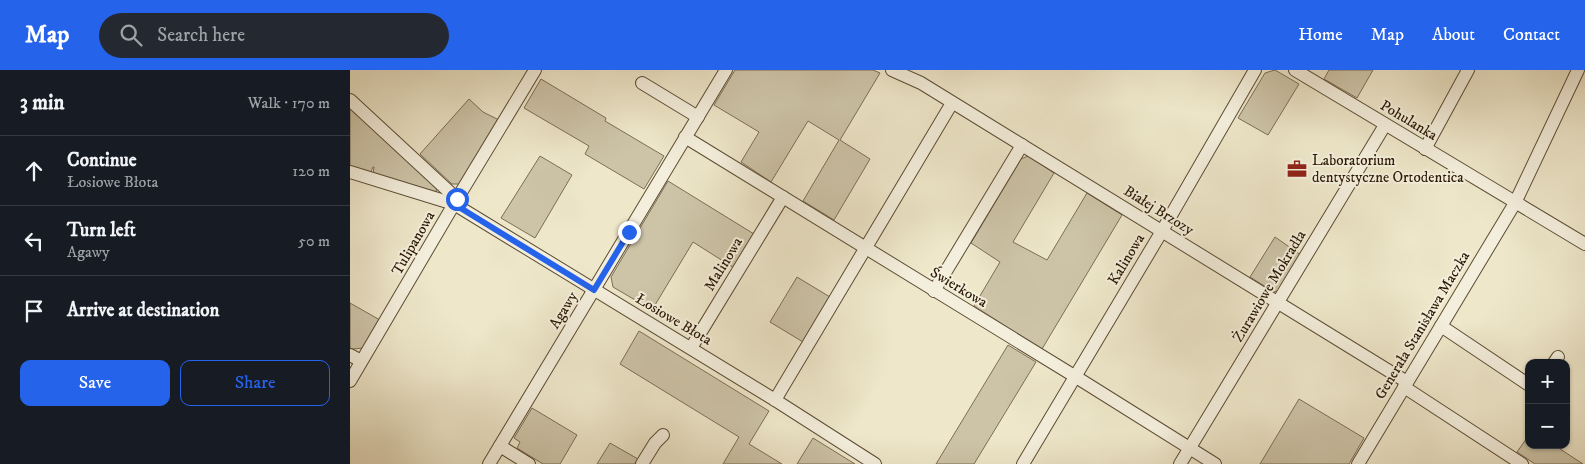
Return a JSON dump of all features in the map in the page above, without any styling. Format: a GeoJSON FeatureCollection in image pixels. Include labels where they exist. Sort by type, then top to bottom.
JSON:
{"type":"FeatureCollection","features":[{"type":"Feature","properties":{"kind":"street","name":"Tulipanowa"},"geometry":{"type":"LineString","coordinates":[[350,381],[355,358],[455,202],[535,70]]}},
{"type":"Feature","properties":{"kind":"street","name":"Agawy"},"geometry":{"type":"LineString","coordinates":[[489,464],[726,70]]}},
{"type":"Feature","properties":{"kind":"street","name":"Białej Brzozy"},"geometry":{"type":"LineString","coordinates":[[892,70],[922,83],[1162,231],[1405,384],[1522,464]]}},
{"type":"Feature","properties":{"kind":"street","name":"Kalinowa"},"geometry":{"type":"LineString","coordinates":[[1023,464],[1162,231],[1255,70]]}},
{"type":"Feature","properties":{"kind":"street","name":"Pohulanka"},"geometry":{"type":"LineString","coordinates":[[1295,70],[1585,244]]}},
{"type":"Feature","properties":{"kind":"street"},"geometry":{"type":"LineString","coordinates":[[1425,149],[1468,70]]}},
{"type":"Feature","properties":{"kind":"street","name":"Generała Stanisława Maczka"},"geometry":{"type":"LineString","coordinates":[[1358,464],[1515,203],[1578,70]]}},
{"type":"Feature","properties":{"kind":"street"},"geometry":{"type":"LineString","coordinates":[[642,83],[698,117]]}},
{"type":"Feature","properties":{"kind":"street"},"geometry":{"type":"LineString","coordinates":[[350,100],[455,202]]}},
{"type":"Feature","properties":{"kind":"street"},"geometry":{"type":"LineString","coordinates":[[774,400],[952,103]]}},
{"type":"Feature","properties":{"kind":"street","name":"Żurawiowe Mokradła"},"geometry":{"type":"LineString","coordinates":[[1180,464],[1385,125]]}},
{"type":"Feature","properties":{"kind":"street","name":"Świerkowa"},"geometry":{"type":"LineString","coordinates":[[685,137],[1215,464]]}},
{"type":"Feature","properties":{"kind":"street"},"geometry":{"type":"LineString","coordinates":[[934,291],[1022,145]]}},
{"type":"Feature","properties":{"kind":"street"},"geometry":{"type":"LineString","coordinates":[[350,172],[455,202]]}},
{"type":"Feature","properties":{"kind":"street","name":"Malinowa"},"geometry":{"type":"LineString","coordinates":[[691,348],[782,196]]}},
{"type":"Feature","properties":{"kind":"street","name":"Łosiowe Błota"},"geometry":{"type":"LineString","coordinates":[[455,202],[875,464]]}},
{"type":"Feature","properties":{"kind":"street"},"geometry":{"type":"LineString","coordinates":[[1440,326],[1525,382]]}},
{"type":"Feature","properties":{"kind":"street"},"geometry":{"type":"LineString","coordinates":[[642,464],[655,443],[663,435]]}},
{"type":"Feature","properties":{"kind":"street"},"geometry":{"type":"LineString","coordinates":[[500,446],[529,464]]}},
{"type":"Feature","properties":{"kind":"shaded area"},"geometry":{"type":"Polygon","coordinates":[[[735,70],[873,70],[880,73],[840,140],[870,159],[834,220],[803,201],[839,140],[808,121],[771,182],[741,162],[759,132],[714,105],[735,70]]]}},
{"type":"Feature","properties":{"kind":"shaded area"},"geometry":{"type":"Polygon","coordinates":[[[1275,70],[1299,84],[1268,135],[1238,118],[1265,73],[1275,70]]]}},
{"type":"Feature","properties":{"kind":"shaded area"},"geometry":{"type":"Polygon","coordinates":[[[1329,70],[1373,70],[1357,98],[1324,79],[1329,70]]]}},
{"type":"Feature","properties":{"kind":"shaded area"},"geometry":{"type":"Polygon","coordinates":[[[541,79],[606,118],[605,121],[664,156],[644,189],[585,154],[589,146],[524,108],[541,79]]]}},
{"type":"Feature","properties":{"kind":"shaded area"},"geometry":{"type":"Polygon","coordinates":[[[469,99],[483,112],[499,120],[462,184],[452,184],[420,154],[469,99]]]}},
{"type":"Feature","properties":{"kind":"shaded area"},"geometry":{"type":"Polygon","coordinates":[[[350,109],[437,186],[436,192],[373,174],[374,167],[370,174],[350,167],[350,109]]]}},
{"type":"Feature","properties":{"kind":"shaded area"},"geometry":{"type":"Polygon","coordinates":[[[540,156],[572,175],[535,238],[501,218],[540,156]]]}},
{"type":"Feature","properties":{"kind":"shaded area"},"geometry":{"type":"Polygon","coordinates":[[[1028,156],[1054,173],[1013,242],[1047,260],[1087,193],[1122,215],[1042,349],[974,306],[1000,262],[971,243],[1021,159],[1028,156]]]}},
{"type":"Feature","properties":{"kind":"shaded area"},"geometry":{"type":"Polygon","coordinates":[[[668,181],[754,234],[734,268],[693,242],[652,310],[613,287],[611,277],[668,181]]]}},
{"type":"Feature","properties":{"kind":"shaded area"},"geometry":{"type":"Polygon","coordinates":[[[1275,237],[1301,255],[1280,290],[1274,292],[1250,277],[1275,237]]]}},
{"type":"Feature","properties":{"kind":"shaded area"},"geometry":{"type":"Polygon","coordinates":[[[797,277],[830,297],[803,342],[770,322],[797,277]]]}},
{"type":"Feature","properties":{"kind":"shaded area"},"geometry":{"type":"Polygon","coordinates":[[[350,303],[380,320],[364,348],[350,348],[350,303]]]}},
{"type":"Feature","properties":{"kind":"shaded area"},"geometry":{"type":"Polygon","coordinates":[[[639,331],[769,411],[749,444],[782,464],[723,464],[739,437],[620,364],[639,331]]]}},
{"type":"Feature","properties":{"kind":"shaded area"},"geometry":{"type":"Polygon","coordinates":[[[1008,345],[1036,362],[974,464],[936,464],[1008,345]]]}},
{"type":"Feature","properties":{"kind":"shaded area"},"geometry":{"type":"Polygon","coordinates":[[[1299,399],[1364,438],[1349,464],[1260,464],[1299,399]]]}},
{"type":"Feature","properties":{"kind":"shaded area"},"geometry":{"type":"Polygon","coordinates":[[[532,408],[577,435],[560,464],[543,464],[517,448],[520,442],[514,438],[532,408]]]}},
{"type":"Feature","properties":{"kind":"shaded area"},"geometry":{"type":"Polygon","coordinates":[[[813,438],[855,464],[797,464],[813,438]]]}},
{"type":"Feature","properties":{"kind":"shaded area"},"geometry":{"type":"Polygon","coordinates":[[[1525,441],[1525,449],[1560,449],[1583,464],[1535,464],[1517,452],[1525,441]]]}},
{"type":"Feature","properties":{"kind":"shaded area"},"geometry":{"type":"Polygon","coordinates":[[[610,443],[638,459],[635,464],[597,464],[610,443]]]}},
{"type":"Feature","properties":{"kind":"place","name":"Laboratorium dentystyczne Ortodentica"},"geometry":{"type":"Point","coordinates":[1297,169]}},
{"type":"Feature","properties":{"kind":"route"},"geometry":{"type":"LineString","coordinates":[[457,199],[454,204],[594,290],[629,232]]}}]}
